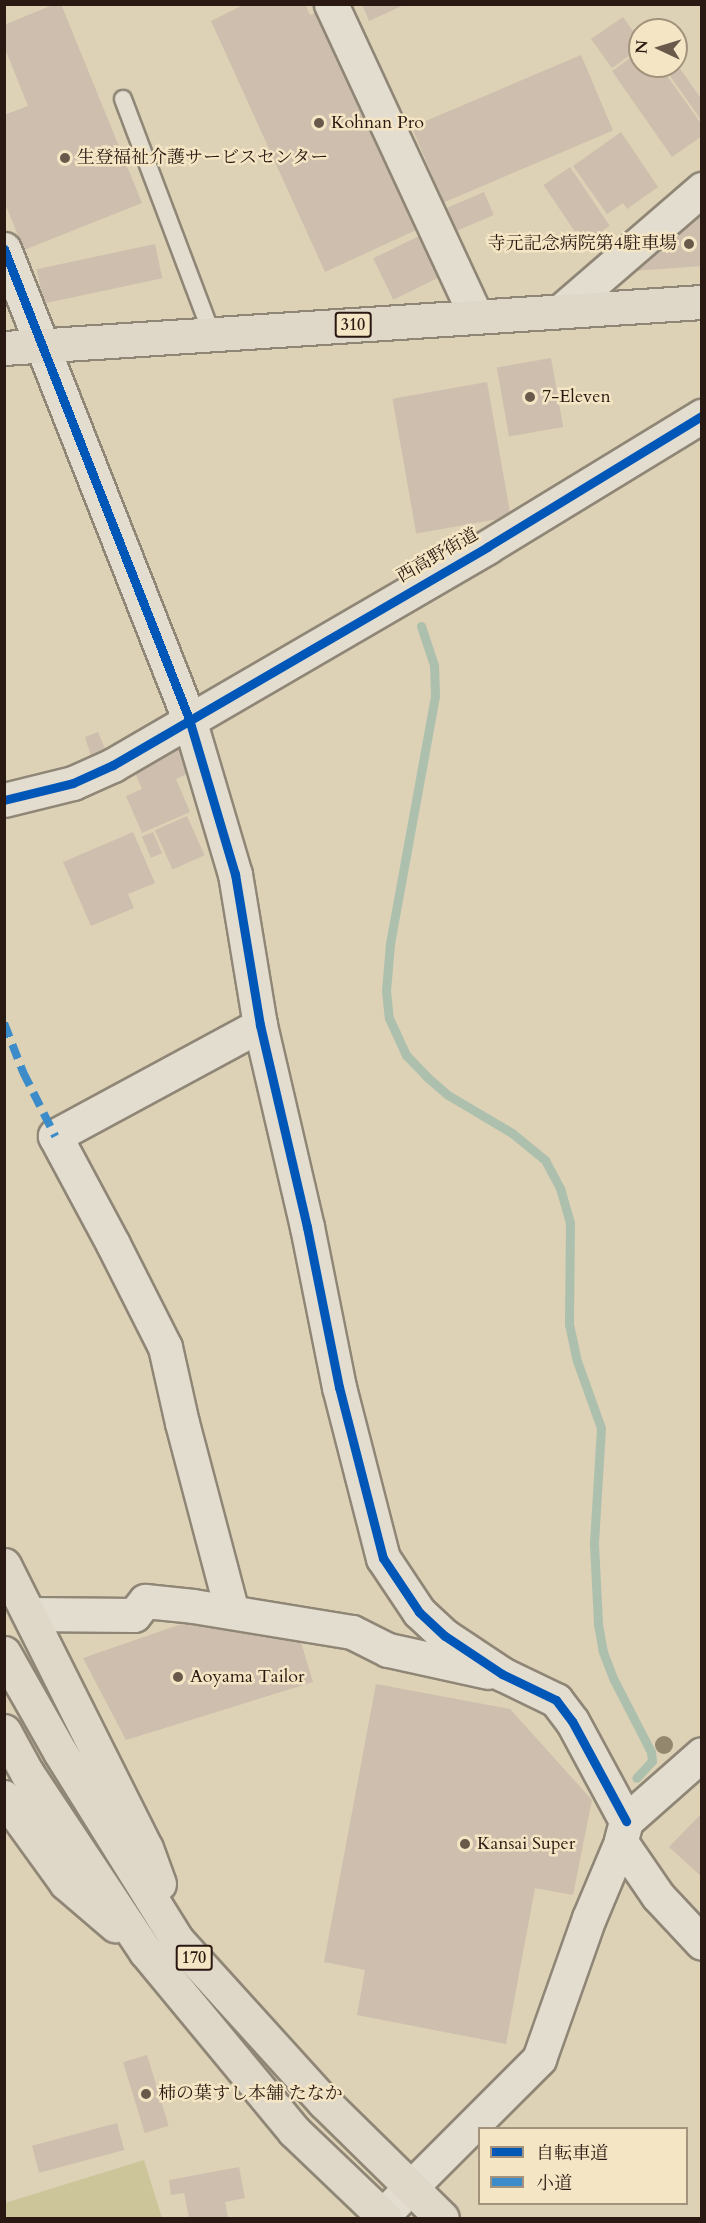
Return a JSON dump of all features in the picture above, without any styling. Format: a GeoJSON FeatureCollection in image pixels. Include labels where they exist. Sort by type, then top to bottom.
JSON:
{"type":"FeatureCollection","features":[{"type":"Feature","properties":{"kind":"highway","name":"310"},"geometry":{"type":"LineString","coordinates":[[4,348],[562,309],[702,302]]}},
{"type":"Feature","properties":{"kind":"highway"},"geometry":{"type":"LineString","coordinates":[[4,1565],[146,1848],[177,1940]]}},
{"type":"Feature","properties":{"kind":"highway","name":"170"},"geometry":{"type":"LineString","coordinates":[[4,1653],[60,1752],[177,1940],[324,2102],[442,2218]]}},
{"type":"Feature","properties":{"kind":"highway","name":"170"},"geometry":{"type":"LineString","coordinates":[[4,1731],[27,1773],[146,1952],[294,2131],[383,2218]]}},
{"type":"Feature","properties":{"kind":"highway"},"geometry":{"type":"LineString","coordinates":[[4,1797],[66,1883],[146,1952]]}},
{"type":"Feature","properties":{"kind":"street"},"geometry":{"type":"LineString","coordinates":[[331,4],[476,316]]}},
{"type":"Feature","properties":{"kind":"street"},"geometry":{"type":"LineString","coordinates":[[562,309],[702,189]]}},
{"type":"Feature","properties":{"kind":"street"},"geometry":{"type":"LineString","coordinates":[[4,249],[44,345],[189,719],[235,874],[260,1025],[307,1227],[339,1387],[383,1558],[418,1612],[445,1636],[501,1674],[556,1700],[572,1721],[624,1832],[658,1896],[702,1943]]}},
{"type":"Feature","properties":{"kind":"street","name":"西高野街道"},"geometry":{"type":"LineString","coordinates":[[4,800],[73,783],[113,765],[487,547],[702,416]]}},
{"type":"Feature","properties":{"kind":"street"},"geometry":{"type":"LineString","coordinates":[[232,1612],[182,1423],[165,1347],[55,1136],[260,1025]]}},
{"type":"Feature","properties":{"kind":"street"},"geometry":{"type":"LineString","coordinates":[[29,1614],[134,1615],[145,1601],[232,1612],[352,1632],[388,1650],[469,1670],[501,1674]]}},
{"type":"Feature","properties":{"kind":"street"},"geometry":{"type":"LineString","coordinates":[[383,2218],[539,2059],[589,1918],[624,1832],[702,1754]]}},
{"type":"Feature","properties":{"kind":"lane"},"geometry":{"type":"LineString","coordinates":[[123,99],[212,334]]}},
{"type":"Feature","properties":{"kind":"shaded area"},"geometry":{"type":"Polygon","coordinates":[[[144,2160],[162,2218],[5,2218],[5,2203],[144,2160]]]}},
{"type":"Feature","properties":{"kind":"building","name":"生登福祉介護サービスセンター"},"geometry":{"type":"Polygon","coordinates":[[[55,4],[61,4],[142,203],[24,250],[4,201],[4,115],[28,106],[4,46],[4,25],[55,4]]]}},
{"type":"Feature","properties":{"kind":"building","name":"Kohnan Pro"},"geometry":{"type":"Polygon","coordinates":[[[245,4],[305,4],[310,15],[327,7],[427,225],[325,272],[211,21],[245,4]]]}},
{"type":"Feature","properties":{"kind":"building"},"geometry":{"type":"Polygon","coordinates":[[[362,4],[406,4],[369,21],[362,4]]]}},
{"type":"Feature","properties":{"kind":"building"},"geometry":{"type":"Polygon","coordinates":[[[623,17],[628,24],[628,57],[612,68],[591,39],[623,17]]]}},
{"type":"Feature","properties":{"kind":"building"},"geometry":{"type":"Polygon","coordinates":[[[581,55],[613,130],[444,202],[412,127],[581,55]]]}},
{"type":"Feature","properties":{"kind":"building"},"geometry":{"type":"Polygon","coordinates":[[[628,60],[628,78],[669,78],[702,125],[702,136],[672,157],[612,71],[628,60]]]}},
{"type":"Feature","properties":{"kind":"building"},"geometry":{"type":"Polygon","coordinates":[[[672,78],[687,78],[702,100],[702,121],[672,78]]]}},
{"type":"Feature","properties":{"kind":"building"},"geometry":{"type":"Polygon","coordinates":[[[621,132],[658,187],[627,209],[623,203],[607,214],[573,166],[621,132]]]}},
{"type":"Feature","properties":{"kind":"building"},"geometry":{"type":"Polygon","coordinates":[[[570,167],[610,226],[583,244],[543,185],[570,167]]]}},
{"type":"Feature","properties":{"kind":"building"},"geometry":{"type":"Polygon","coordinates":[[[484,192],[494,215],[457,231],[447,208],[484,192]]]}},
{"type":"Feature","properties":{"kind":"building"},"geometry":{"type":"Polygon","coordinates":[[[698,210],[702,214],[702,266],[633,271],[629,266],[698,210]]]}},
{"type":"Feature","properties":{"kind":"building"},"geometry":{"type":"Polygon","coordinates":[[[419,236],[439,277],[393,300],[373,258],[419,236]]]}},
{"type":"Feature","properties":{"kind":"building"},"geometry":{"type":"Polygon","coordinates":[[[155,244],[162,278],[44,303],[37,269],[155,244]]]}},
{"type":"Feature","properties":{"kind":"building","name":"7-Eleven"},"geometry":{"type":"Polygon","coordinates":[[[551,358],[563,427],[509,436],[497,368],[551,358]]]}},
{"type":"Feature","properties":{"kind":"building"},"geometry":{"type":"Polygon","coordinates":[[[487,382],[511,517],[416,534],[392,399],[487,382]]]}},
{"type":"Feature","properties":{"kind":"building"},"geometry":{"type":"Polygon","coordinates":[[[98,732],[106,751],[91,756],[85,737],[98,732]]]}},
{"type":"Feature","properties":{"kind":"building"},"geometry":{"type":"Polygon","coordinates":[[[179,749],[189,773],[176,779],[190,812],[142,833],[126,796],[142,789],[133,768],[179,749]]]}},
{"type":"Feature","properties":{"kind":"building"},"geometry":{"type":"Polygon","coordinates":[[[187,816],[204,855],[173,870],[155,830],[187,816]]]}},
{"type":"Feature","properties":{"kind":"building"},"geometry":{"type":"Polygon","coordinates":[[[133,832],[155,883],[128,894],[134,908],[91,926],[63,862],[133,832]]]}},
{"type":"Feature","properties":{"kind":"building"},"geometry":{"type":"Polygon","coordinates":[[[153,832],[162,853],[151,858],[142,837],[153,832]]]}},
{"type":"Feature","properties":{"kind":"building"},"geometry":{"type":"Polygon","coordinates":[[[196,1619],[300,1639],[313,1682],[126,1740],[83,1658],[196,1619]]]}},
{"type":"Feature","properties":{"kind":"building","name":"Kansai Super"},"geometry":{"type":"Polygon","coordinates":[[[376,1684],[510,1709],[592,1800],[573,1895],[535,1888],[506,2044],[357,2015],[365,1970],[324,1962],[376,1684]]]}},
{"type":"Feature","properties":{"kind":"building"},"geometry":{"type":"Polygon","coordinates":[[[702,1813],[702,1877],[669,1847],[702,1813]]]}},
{"type":"Feature","properties":{"kind":"building","name":"柿の葉すし本舗 たなか"},"geometry":{"type":"Polygon","coordinates":[[[147,2055],[169,2126],[145,2133],[123,2062],[147,2055]]]}},
{"type":"Feature","properties":{"kind":"building"},"geometry":{"type":"Polygon","coordinates":[[[117,2123],[124,2150],[39,2173],[32,2146],[117,2123]]]}},
{"type":"Feature","properties":{"kind":"building"},"geometry":{"type":"Polygon","coordinates":[[[239,2167],[245,2198],[225,2202],[228,2218],[189,2218],[184,2193],[171,2195],[169,2180],[239,2167]]]}},
{"type":"Feature","properties":{"kind":"waterway"},"geometry":{"type":"LineString","coordinates":[[421,626],[434,665],[435,696],[390,944],[386,991],[389,1018],[406,1055],[426,1076],[448,1095],[512,1133],[545,1160],[560,1188],[570,1223],[569,1324],[577,1361],[601,1428],[594,1544],[598,1624],[603,1652],[614,1680],[651,1752],[652,1761],[636,1778]]}},
{"type":"Feature","properties":{"kind":"marked path"},"geometry":{"type":"LineString","coordinates":[[4,1023],[23,1072],[55,1136]]}},
{"type":"Feature","properties":{"kind":"cycle path"},"geometry":{"type":"LineString","coordinates":[[4,249],[189,719],[235,874],[260,1025],[307,1227],[339,1387],[383,1558],[419,1612],[445,1636],[502,1674],[556,1700],[572,1721],[626,1821]]}},
{"type":"Feature","properties":{"kind":"cycle path"},"geometry":{"type":"LineString","coordinates":[[4,800],[73,783],[113,765],[487,547],[702,416]]}},
{"type":"Feature","properties":{"kind":"place","name":"Kohnan Pro"},"geometry":{"type":"Point","coordinates":[319,123]}},
{"type":"Feature","properties":{"kind":"place","name":"生登福祉介護サービスセンター"},"geometry":{"type":"Point","coordinates":[65,158]}},
{"type":"Feature","properties":{"kind":"place","name":"寺元記念病院第4駐車場"},"geometry":{"type":"Point","coordinates":[689,244]}},
{"type":"Feature","properties":{"kind":"place","name":"7-Eleven"},"geometry":{"type":"Point","coordinates":[530,397]}},
{"type":"Feature","properties":{"kind":"place","name":"Aoyama Tailor"},"geometry":{"type":"Point","coordinates":[178,1677]}},
{"type":"Feature","properties":{"kind":"place","name":"Kansai Super"},"geometry":{"type":"Point","coordinates":[465,1844]}},
{"type":"Feature","properties":{"kind":"place","name":"柿の葉すし本舗 たなか"},"geometry":{"type":"Point","coordinates":[146,2094]}}]}
